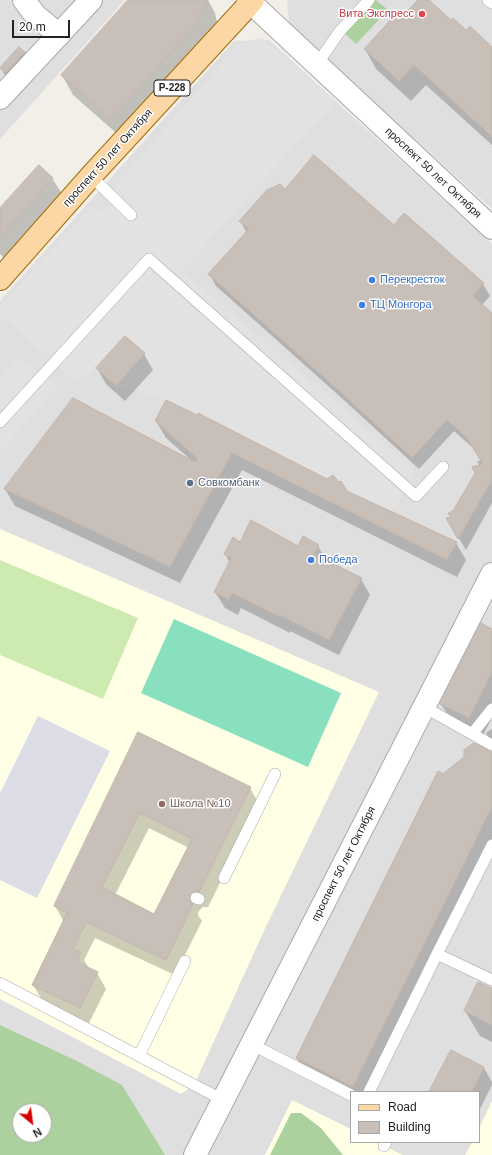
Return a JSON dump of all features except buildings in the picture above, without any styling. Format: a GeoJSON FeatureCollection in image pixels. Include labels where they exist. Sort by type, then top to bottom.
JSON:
{"type":"FeatureCollection","features":[{"type":"Feature","properties":{"kind":"main road","name":"проспект 50 лет Октября"},"geometry":{"type":"LineString","coordinates":[[0,279],[91,176],[251,1]]}},
{"type":"Feature","properties":{"kind":"street"},"geometry":{"type":"LineString","coordinates":[[24,0],[35,15],[59,35]]}},
{"type":"Feature","properties":{"kind":"street"},"geometry":{"type":"LineString","coordinates":[[0,98],[91,0]]}},
{"type":"Feature","properties":{"kind":"street","name":"проспект 50 лет Октября"},"geometry":{"type":"LineString","coordinates":[[251,1],[492,228]]}},
{"type":"Feature","properties":{"kind":"street","name":"проспект 50 лет Октября"},"geometry":{"type":"LineString","coordinates":[[195,1155],[492,574]]}},
{"type":"Feature","properties":{"kind":"lane"},"geometry":{"type":"LineString","coordinates":[[317,64],[340,31],[369,0]]}},
{"type":"Feature","properties":{"kind":"lane"},"geometry":{"type":"LineString","coordinates":[[91,176],[131,215]]}},
{"type":"Feature","properties":{"kind":"lane"},"geometry":{"type":"LineString","coordinates":[[0,422],[149,259],[416,496],[443,467]]}},
{"type":"Feature","properties":{"kind":"lane"},"geometry":{"type":"LineString","coordinates":[[424,707],[492,745]]}},
{"type":"Feature","properties":{"kind":"lane"},"geometry":{"type":"LineString","coordinates":[[472,734],[492,710]]}},
{"type":"Feature","properties":{"kind":"lane"},"geometry":{"type":"LineString","coordinates":[[224,878],[275,774]]}},
{"type":"Feature","properties":{"kind":"lane"},"geometry":{"type":"LineString","coordinates":[[369,1091],[492,845]]}},
{"type":"Feature","properties":{"kind":"lane"},"geometry":{"type":"LineString","coordinates":[[437,954],[492,980]]}},
{"type":"Feature","properties":{"kind":"lane"},"geometry":{"type":"LineString","coordinates":[[139,1056],[185,961]]}},
{"type":"Feature","properties":{"kind":"lane"},"geometry":{"type":"LineString","coordinates":[[0,983],[223,1100]]}},
{"type":"Feature","properties":{"kind":"lane"},"geometry":{"type":"LineString","coordinates":[[251,1044],[350,1094]]}},
{"type":"Feature","properties":{"kind":"shaded area"},"geometry":{"type":"Polygon","coordinates":[[[0,0],[125,0],[0,139],[0,0]]]}},
{"type":"Feature","properties":{"kind":"shaded area"},"geometry":{"type":"Polygon","coordinates":[[[287,0],[492,0],[492,209],[289,25],[287,0]]]}},
{"type":"Feature","properties":{"kind":"shaded area"},"geometry":{"type":"Polygon","coordinates":[[[262,38],[336,102],[301,138],[182,271],[415,470],[392,513],[226,432],[166,400],[116,386],[144,354],[125,336],[96,368],[77,383],[0,315],[0,305],[92,207],[106,212],[111,206],[108,194],[239,43],[262,38]]]}},
{"type":"Feature","properties":{"kind":"shaded area"},"geometry":{"type":"Polygon","coordinates":[[[269,40],[492,244],[492,1155],[0,1155],[0,301],[234,41],[269,40]]]}},
{"type":"Feature","properties":{"kind":"shaded area"},"geometry":{"type":"Polygon","coordinates":[[[18,359],[58,386],[0,452],[0,378],[18,359]]]}},
{"type":"Feature","properties":{"kind":"shaded area","name":"Школа №10"},"geometry":{"type":"Polygon","coordinates":[[[0,529],[379,692],[262,935],[194,1085],[181,1094],[0,999],[0,529]]]}},
{"type":"Feature","properties":{"kind":"shaded area"},"geometry":{"type":"Polygon","coordinates":[[[38,716],[110,751],[37,898],[0,880],[0,793],[38,716]]]}},
{"type":"Feature","properties":{"kind":"shaded area"},"geometry":{"type":"Polygon","coordinates":[[[292,1100],[350,1129],[350,1143],[378,1143],[403,1155],[265,1155],[292,1100]]]}},
{"type":"Feature","properties":{"kind":"shaded area"},"geometry":{"type":"Polygon","coordinates":[[[492,1101],[492,1155],[465,1155],[471,1143],[480,1143],[480,1126],[492,1101]]]}},
{"type":"Feature","properties":{"kind":"green space"},"geometry":{"type":"Polygon","coordinates":[[[372,0],[376,0],[388,10],[356,44],[342,31],[372,0]]]}},
{"type":"Feature","properties":{"kind":"green space"},"geometry":{"type":"Polygon","coordinates":[[[0,560],[138,618],[103,699],[0,655],[0,560]]]}},
{"type":"Feature","properties":{"kind":"green space"},"geometry":{"type":"Polygon","coordinates":[[[174,619],[341,693],[308,767],[141,693],[174,619]]]}},
{"type":"Feature","properties":{"kind":"green space"},"geometry":{"type":"Polygon","coordinates":[[[0,1025],[79,1062],[122,1085],[165,1155],[0,1155],[0,1025]]]}},
{"type":"Feature","properties":{"kind":"green space"},"geometry":{"type":"Polygon","coordinates":[[[291,1113],[301,1113],[321,1128],[343,1155],[270,1155],[291,1113]]]}},
{"type":"Feature","properties":{"kind":"place","name":"Вита Экспресс"},"geometry":{"type":"Point","coordinates":[422,14]}},
{"type":"Feature","properties":{"kind":"place","name":"Перекресток"},"geometry":{"type":"Point","coordinates":[372,280]}},
{"type":"Feature","properties":{"kind":"place","name":"ТЦ Монгора"},"geometry":{"type":"Point","coordinates":[362,305]}},
{"type":"Feature","properties":{"kind":"place","name":"Совкомбанк"},"geometry":{"type":"Point","coordinates":[190,483]}},
{"type":"Feature","properties":{"kind":"place","name":"Победа"},"geometry":{"type":"Point","coordinates":[311,560]}},
{"type":"Feature","properties":{"kind":"place","name":"Школа №10"},"geometry":{"type":"Point","coordinates":[162,804]}}]}
